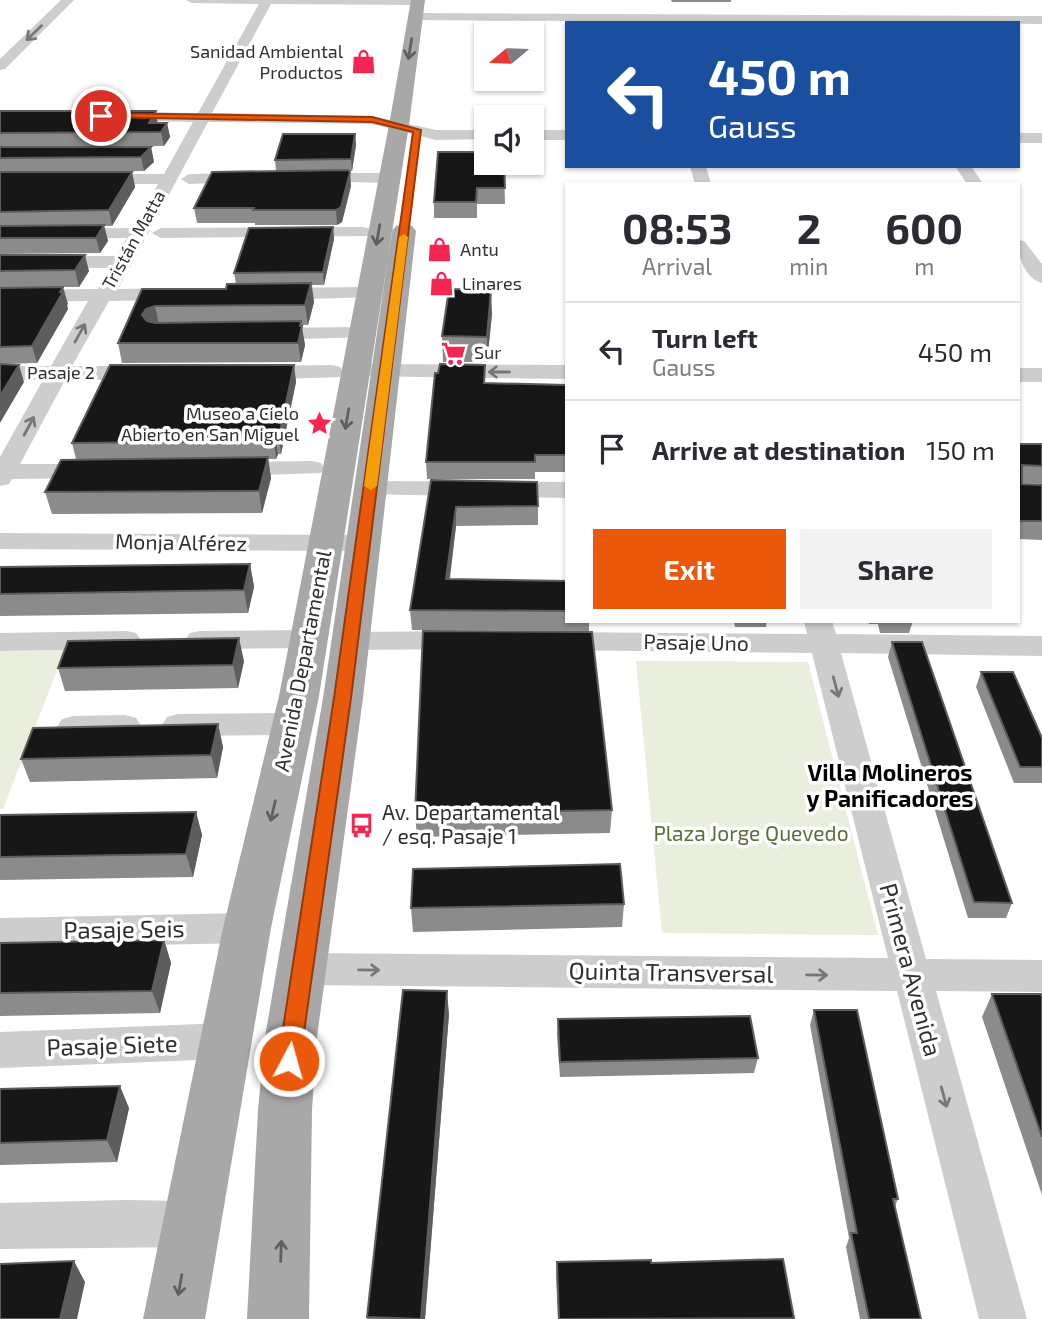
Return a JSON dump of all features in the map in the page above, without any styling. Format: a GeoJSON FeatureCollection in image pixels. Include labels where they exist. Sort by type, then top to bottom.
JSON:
{"type":"FeatureCollection","features":[{"type":"Feature","properties":{"kind":"main road","name":"Avenida Departamental"},"geometry":{"type":"LineString","coordinates":[[278,1319],[285,1110],[301,970],[329,640],[325,544],[358,372],[404,174],[422,7]]}},
{"type":"Feature","properties":{"kind":"main road","name":"Avenida Departamental"},"geometry":{"type":"LineString","coordinates":[[174,1319],[247,928],[293,724],[329,640],[362,543],[370,489],[358,372],[362,333],[369,293],[404,174]]}},
{"type":"Feature","properties":{"kind":"street"},"geometry":{"type":"LineString","coordinates":[[0,66],[68,0]]}},
{"type":"Feature","properties":{"kind":"street"},"geometry":{"type":"LineString","coordinates":[[192,0],[267,0],[660,20],[1042,19]]}},
{"type":"Feature","properties":{"kind":"street","name":"Tristán Matta"},"geometry":{"type":"LineString","coordinates":[[1,475],[95,305],[104,295],[139,233],[181,182],[267,0]]}},
{"type":"Feature","properties":{"kind":"street"},"geometry":{"type":"LineString","coordinates":[[652,6],[660,20]]}},
{"type":"Feature","properties":{"kind":"street"},"geometry":{"type":"LineString","coordinates":[[1029,8],[1042,19]]}},
{"type":"Feature","properties":{"kind":"street"},"geometry":{"type":"LineString","coordinates":[[847,9],[858,21]]}},
{"type":"Feature","properties":{"kind":"street"},"geometry":{"type":"LineString","coordinates":[[94,116],[355,119],[408,127],[436,135],[474,135]]}},
{"type":"Feature","properties":{"kind":"street","name":"Tristán Matta"},"geometry":{"type":"LineString","coordinates":[[181,182],[176,154],[211,117]]}},
{"type":"Feature","properties":{"kind":"street"},"geometry":{"type":"LineString","coordinates":[[544,135],[565,135]]}},
{"type":"Feature","properties":{"kind":"street"},"geometry":{"type":"LineString","coordinates":[[1020,138],[1042,138]]}},
{"type":"Feature","properties":{"kind":"street"},"geometry":{"type":"LineString","coordinates":[[294,178],[404,174]]}},
{"type":"Feature","properties":{"kind":"street"},"geometry":{"type":"LineString","coordinates":[[77,179],[181,182],[268,178]]}},
{"type":"Feature","properties":{"kind":"street","name":"Tristán Matta"},"geometry":{"type":"LineString","coordinates":[[151,253],[173,211]]}},
{"type":"Feature","properties":{"kind":"street"},"geometry":{"type":"LineString","coordinates":[[162,233],[362,232]]}},
{"type":"Feature","properties":{"kind":"street"},"geometry":{"type":"LineString","coordinates":[[0,234],[139,233]]}},
{"type":"Feature","properties":{"kind":"street"},"geometry":{"type":"LineString","coordinates":[[1020,247],[1042,277]]}},
{"type":"Feature","properties":{"kind":"street"},"geometry":{"type":"LineString","coordinates":[[0,262],[123,262]]}},
{"type":"Feature","properties":{"kind":"street","name":"Tristán Matta"},"geometry":{"type":"LineString","coordinates":[[129,295],[140,274]]}},
{"type":"Feature","properties":{"kind":"street"},"geometry":{"type":"LineString","coordinates":[[253,294],[369,293]]}},
{"type":"Feature","properties":{"kind":"street"},"geometry":{"type":"LineString","coordinates":[[0,296],[198,294]]}},
{"type":"Feature","properties":{"kind":"street"},"geometry":{"type":"LineString","coordinates":[[237,334],[362,333]]}},
{"type":"Feature","properties":{"kind":"street"},"geometry":{"type":"LineString","coordinates":[[235,373],[565,372]]}},
{"type":"Feature","properties":{"kind":"street","name":"Pasaje 2"},"geometry":{"type":"LineString","coordinates":[[0,373],[167,373]]}},
{"type":"Feature","properties":{"kind":"street"},"geometry":{"type":"LineString","coordinates":[[1020,375],[1042,375]]}},
{"type":"Feature","properties":{"kind":"street"},"geometry":{"type":"LineString","coordinates":[[211,470],[312,468]]}},
{"type":"Feature","properties":{"kind":"street"},"geometry":{"type":"LineString","coordinates":[[1,475],[114,471]]}},
{"type":"Feature","properties":{"kind":"street"},"geometry":{"type":"LineString","coordinates":[[370,489],[565,490]]}},
{"type":"Feature","properties":{"kind":"street","name":"Monja Alférez"},"geometry":{"type":"LineString","coordinates":[[0,541],[362,543]]}},
{"type":"Feature","properties":{"kind":"street","name":"Pasaje Uno"},"geometry":{"type":"LineString","coordinates":[[531,641],[821,633],[1042,646]]}},
{"type":"Feature","properties":{"kind":"street","name":"Primera Avenida"},"geometry":{"type":"LineString","coordinates":[[821,633],[1003,1319]]}},
{"type":"Feature","properties":{"kind":"street"},"geometry":{"type":"LineString","coordinates":[[0,642],[489,640]]}},
{"type":"Feature","properties":{"kind":"street"},"geometry":{"type":"LineString","coordinates":[[73,727],[293,724]]}},
{"type":"Feature","properties":{"kind":"street","name":"Pasaje Seis"},"geometry":{"type":"LineString","coordinates":[[0,933],[247,928]]}},
{"type":"Feature","properties":{"kind":"street","name":"Quinta Transversal"},"geometry":{"type":"LineString","coordinates":[[301,970],[1042,976]]}},
{"type":"Feature","properties":{"kind":"street","name":"Pasaje Siete"},"geometry":{"type":"LineString","coordinates":[[0,1050],[225,1041]]}},
{"type":"Feature","properties":{"kind":"street"},"geometry":{"type":"LineString","coordinates":[[0,1226],[191,1224]]}},
{"type":"Feature","properties":{"kind":"green space"},"geometry":{"type":"Polygon","coordinates":[[[65,650],[3,809],[0,809],[0,651],[65,650]]]}},
{"type":"Feature","properties":{"kind":"green space","name":"Plaza Jorge Quevedo"},"geometry":{"type":"Polygon","coordinates":[[[636,661],[808,662],[878,935],[662,933],[636,661]]]}},
{"type":"Feature","properties":{"kind":"building"},"geometry":{"type":"Polygon","coordinates":[[[0,111],[156,111],[149,123],[167,123],[161,132],[0,133],[0,111]]]}},
{"type":"Feature","properties":{"kind":"building"},"geometry":{"type":"Polygon","coordinates":[[[283,134],[355,134],[351,159],[275,160],[283,134]]]}},
{"type":"Feature","properties":{"kind":"building"},"geometry":{"type":"Polygon","coordinates":[[[0,147],[151,147],[141,157],[0,158],[0,147]]]}},
{"type":"Feature","properties":{"kind":"building"},"geometry":{"type":"Polygon","coordinates":[[[438,152],[474,152],[474,175],[504,175],[505,188],[477,188],[476,202],[434,202],[438,152]]]}},
{"type":"Feature","properties":{"kind":"building"},"geometry":{"type":"Polygon","coordinates":[[[0,172],[132,172],[109,210],[0,212],[0,172]]]}},
{"type":"Feature","properties":{"kind":"building"},"geometry":{"type":"Polygon","coordinates":[[[212,172],[350,172],[341,207],[336,210],[194,208],[212,172]]]}},
{"type":"Feature","properties":{"kind":"building"},"geometry":{"type":"Polygon","coordinates":[[[104,225],[96,238],[0,238],[0,226],[104,225]]]}},
{"type":"Feature","properties":{"kind":"building"},"geometry":{"type":"Polygon","coordinates":[[[333,227],[323,272],[234,273],[249,228],[333,227]]]}},
{"type":"Feature","properties":{"kind":"building"},"geometry":{"type":"Polygon","coordinates":[[[0,255],[85,255],[75,270],[0,271],[0,255]]]}},
{"type":"Feature","properties":{"kind":"building"},"geometry":{"type":"Polygon","coordinates":[[[311,283],[305,305],[155,306],[146,309],[142,315],[147,321],[155,323],[301,321],[298,343],[118,343],[142,289],[226,289],[227,284],[311,283]]]}},
{"type":"Feature","properties":{"kind":"building"},"geometry":{"type":"Polygon","coordinates":[[[63,287],[60,292],[63,292],[32,346],[0,347],[0,288],[63,287]]]}},
{"type":"Feature","properties":{"kind":"building"},"geometry":{"type":"Polygon","coordinates":[[[449,289],[491,290],[487,337],[442,336],[449,289]]]}},
{"type":"Feature","properties":{"kind":"building"},"geometry":{"type":"Polygon","coordinates":[[[0,364],[19,365],[0,396],[0,364]]]}},
{"type":"Feature","properties":{"kind":"building"},"geometry":{"type":"Polygon","coordinates":[[[440,364],[485,365],[484,383],[565,385],[565,455],[535,455],[535,462],[426,462],[435,373],[438,373],[440,364]]]}},
{"type":"Feature","properties":{"kind":"building"},"geometry":{"type":"Polygon","coordinates":[[[110,365],[294,365],[279,436],[275,436],[274,441],[72,443],[110,365]]]}},
{"type":"Feature","properties":{"kind":"building"},"geometry":{"type":"Polygon","coordinates":[[[1020,444],[1042,444],[1042,466],[1022,465],[1022,484],[1042,485],[1042,521],[1020,521],[1020,444]]]}},
{"type":"Feature","properties":{"kind":"building"},"geometry":{"type":"Polygon","coordinates":[[[268,457],[259,491],[45,492],[61,460],[268,457]]]}},
{"type":"Feature","properties":{"kind":"building"},"geometry":{"type":"Polygon","coordinates":[[[431,480],[537,482],[538,506],[456,507],[446,579],[565,581],[565,611],[410,610],[431,480]]]}},
{"type":"Feature","properties":{"kind":"building"},"geometry":{"type":"Polygon","coordinates":[[[250,564],[244,590],[0,594],[0,567],[250,564]]]}},
{"type":"Feature","properties":{"kind":"building"},"geometry":{"type":"Polygon","coordinates":[[[423,631],[592,632],[612,810],[415,814],[423,631]]]}},
{"type":"Feature","properties":{"kind":"building"},"geometry":{"type":"Polygon","coordinates":[[[239,638],[233,665],[58,668],[68,641],[239,638]]]}},
{"type":"Feature","properties":{"kind":"building"},"geometry":{"type":"Polygon","coordinates":[[[892,642],[922,642],[1012,903],[974,902],[892,642]]]}},
{"type":"Feature","properties":{"kind":"building"},"geometry":{"type":"Polygon","coordinates":[[[981,672],[1013,672],[1042,738],[1042,767],[1020,767],[981,672]]]}},
{"type":"Feature","properties":{"kind":"building"},"geometry":{"type":"Polygon","coordinates":[[[218,724],[211,755],[21,759],[33,728],[218,724]]]}},
{"type":"Feature","properties":{"kind":"building"},"geometry":{"type":"Polygon","coordinates":[[[196,812],[186,854],[0,857],[0,815],[196,812]]]}},
{"type":"Feature","properties":{"kind":"building"},"geometry":{"type":"Polygon","coordinates":[[[620,864],[624,904],[411,908],[413,869],[620,864]]]}},
{"type":"Feature","properties":{"kind":"building"},"geometry":{"type":"Polygon","coordinates":[[[164,940],[152,991],[0,993],[0,943],[164,940]]]}},
{"type":"Feature","properties":{"kind":"building"},"geometry":{"type":"Polygon","coordinates":[[[403,990],[447,991],[421,1319],[367,1317],[403,990]]]}},
{"type":"Feature","properties":{"kind":"building"},"geometry":{"type":"Polygon","coordinates":[[[992,994],[1041,994],[1042,1137],[992,994]]]}},
{"type":"Feature","properties":{"kind":"building"},"geometry":{"type":"Polygon","coordinates":[[[814,1010],[857,1010],[898,1199],[893,1199],[921,1319],[869,1319],[851,1233],[857,1233],[814,1010]]]}},
{"type":"Feature","properties":{"kind":"building"},"geometry":{"type":"Polygon","coordinates":[[[750,1016],[758,1058],[560,1062],[558,1019],[750,1016]]]}},
{"type":"Feature","properties":{"kind":"building"},"geometry":{"type":"Polygon","coordinates":[[[120,1086],[107,1140],[0,1143],[0,1089],[120,1086]]]}},
{"type":"Feature","properties":{"kind":"building"},"geometry":{"type":"Polygon","coordinates":[[[783,1259],[794,1318],[559,1319],[557,1262],[651,1260],[651,1263],[783,1259]]]}},
{"type":"Feature","properties":{"kind":"building"},"geometry":{"type":"Polygon","coordinates":[[[74,1261],[60,1319],[0,1319],[0,1264],[74,1261]]]}},
{"type":"Feature","properties":{"kind":"slow traffic"},"geometry":{"type":"LineString","coordinates":[[371,486],[404,237]]}},
{"type":"Feature","properties":{"kind":"place","name":"Sanidad Ambiental Productos"},"geometry":{"type":"Point","coordinates":[363,62]}},
{"type":"Feature","properties":{"kind":"place","name":"Antu"},"geometry":{"type":"Point","coordinates":[440,250]}},
{"type":"Feature","properties":{"kind":"place","name":"Linares"},"geometry":{"type":"Point","coordinates":[442,284]}},
{"type":"Feature","properties":{"kind":"place","name":"Sur"},"geometry":{"type":"Point","coordinates":[454,353]}},
{"type":"Feature","properties":{"kind":"place","name":"Museo a Cielo Abierto en San Miguel"},"geometry":{"type":"Point","coordinates":[319,424]}},
{"type":"Feature","properties":{"kind":"place","name":"Av. Departamental / esq. Pasaje 1"},"geometry":{"type":"Point","coordinates":[362,825]}},
{"type":"Feature","properties":{"kind":"district","name":"Villa Molineros y Panificadores"},"geometry":{"type":"Point","coordinates":[890,786]}},
{"type":"Feature","properties":{"kind":"route"},"geometry":{"type":"LineString","coordinates":[[101,116],[372,120],[417,130],[343,698],[289,1061]]}}]}
